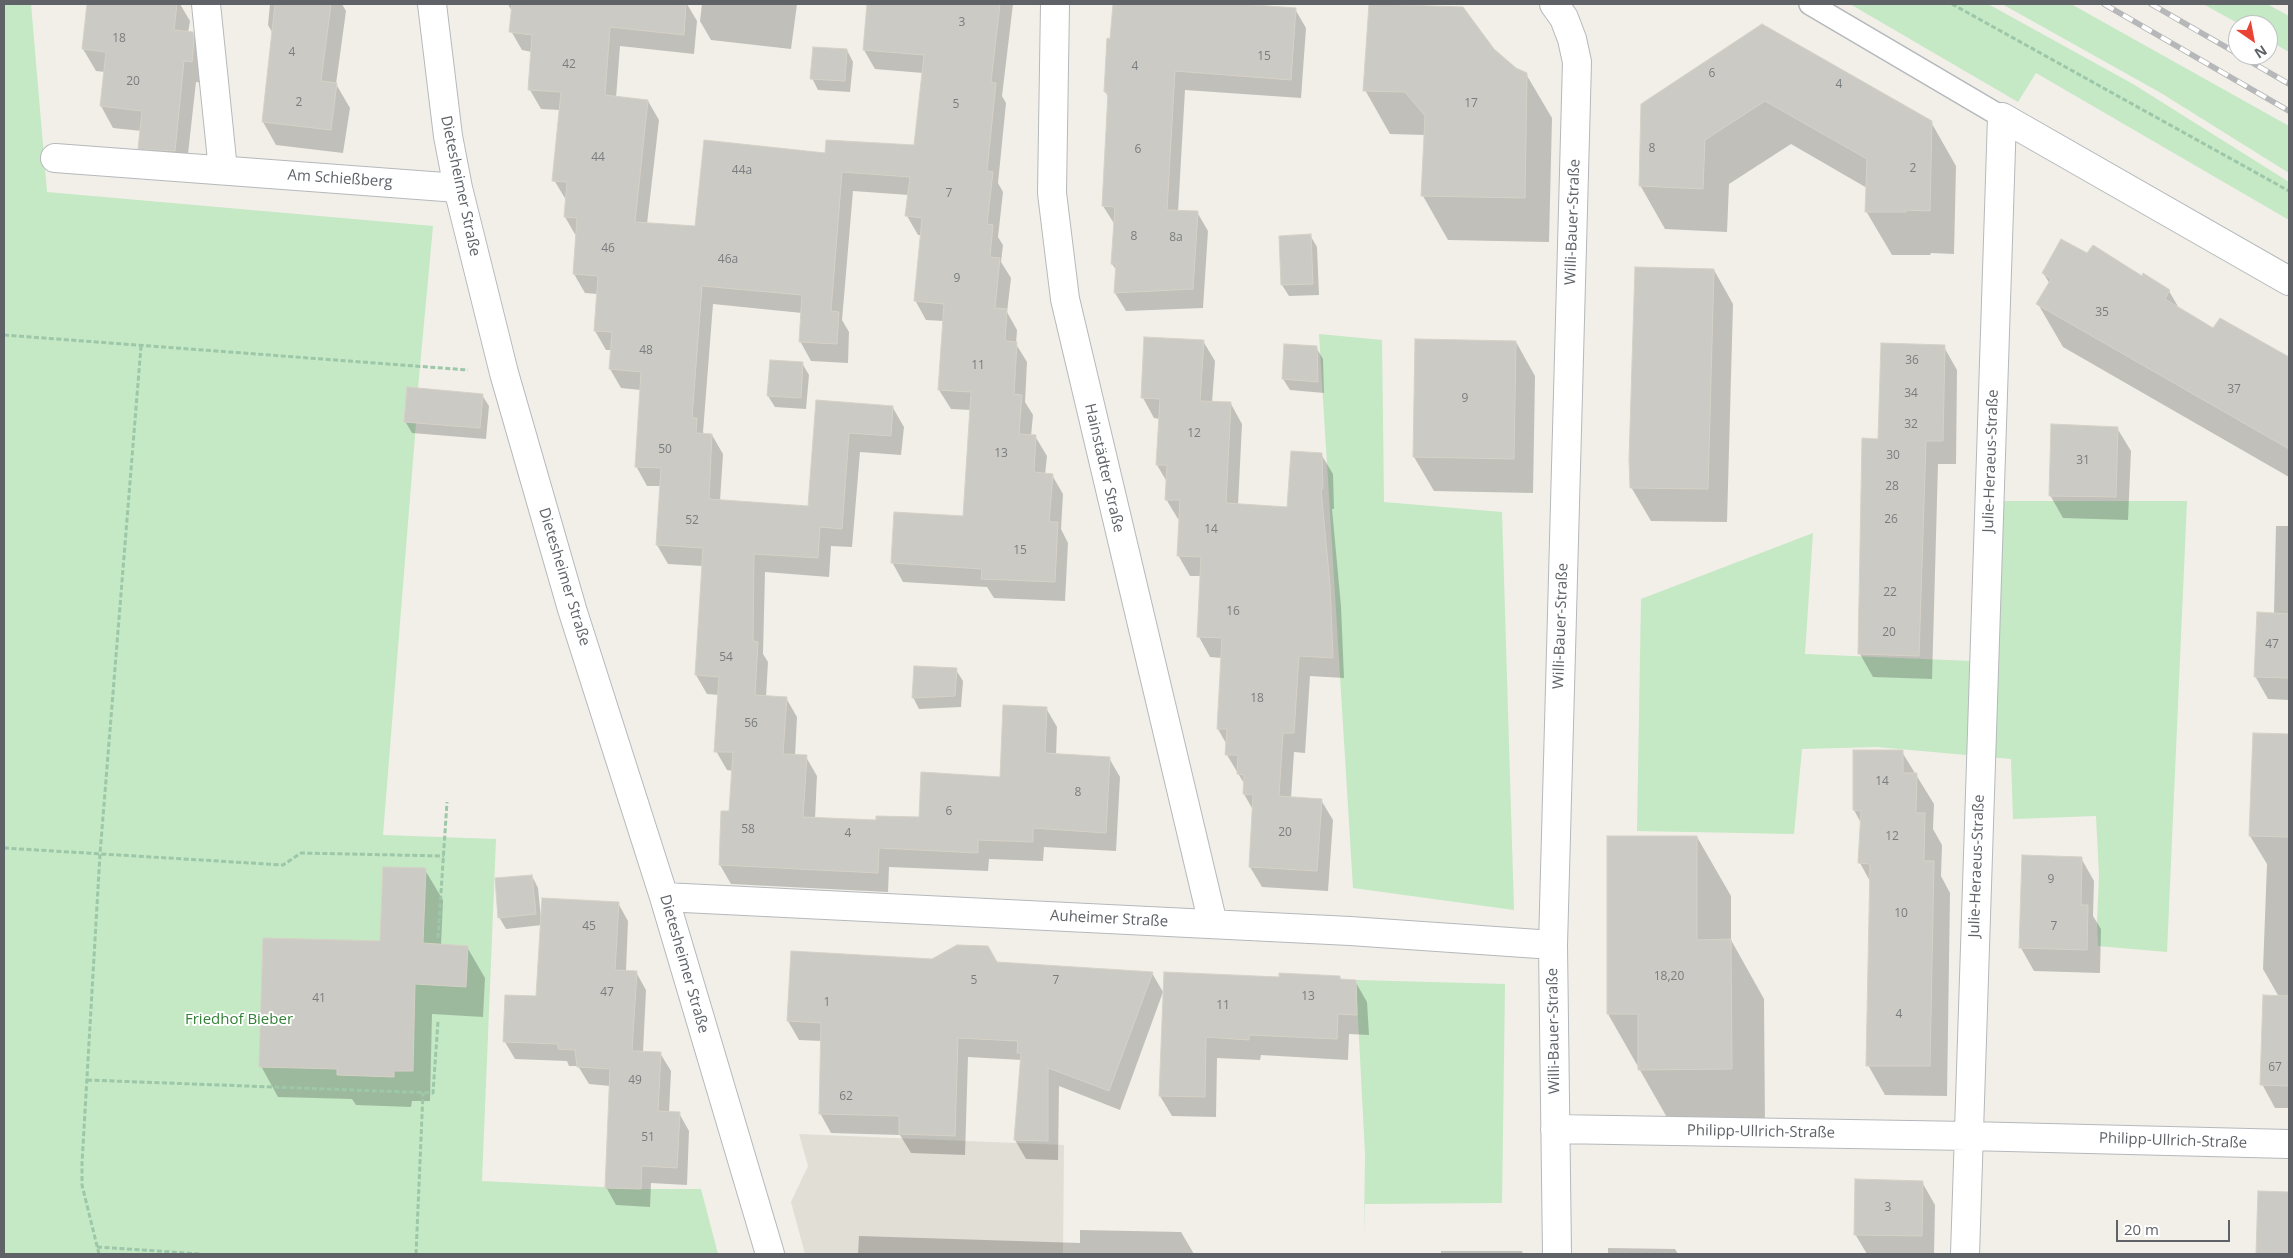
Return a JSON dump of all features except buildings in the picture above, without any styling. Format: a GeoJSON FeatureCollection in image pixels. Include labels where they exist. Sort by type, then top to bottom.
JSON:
{"type":"FeatureCollection","features":[{"type":"Feature","properties":{"kind":"street"},"geometry":{"type":"LineString","coordinates":[[206,4],[222,170]]}},
{"type":"Feature","properties":{"kind":"street","name":"Dietesheimer Straße"},"geometry":{"type":"LineString","coordinates":[[432,4],[448,136],[458,188],[504,372],[572,609],[664,897],[770,1254]]}},
{"type":"Feature","properties":{"kind":"street","name":"Hainstädter Straße"},"geometry":{"type":"LineString","coordinates":[[1055,4],[1052,193],[1063,291],[1213,924]]}},
{"type":"Feature","properties":{"kind":"street","name":"Willi-Bauer-Straße"},"geometry":{"type":"LineString","coordinates":[[1554,4],[1564,18],[1572,39],[1577,62],[1553,945],[1558,1254]]}},
{"type":"Feature","properties":{"kind":"street"},"geometry":{"type":"LineString","coordinates":[[2002,117],[2289,281]]}},
{"type":"Feature","properties":{"kind":"street","name":"Julie-Heraeus-Straße"},"geometry":{"type":"LineString","coordinates":[[1968,1136],[2002,117]]}},
{"type":"Feature","properties":{"kind":"street","name":"Am Schießberg"},"geometry":{"type":"LineString","coordinates":[[55,158],[458,188]]}},
{"type":"Feature","properties":{"kind":"street","name":"Auheimer Straße"},"geometry":{"type":"LineString","coordinates":[[664,897],[1213,924],[1553,945]]}},
{"type":"Feature","properties":{"kind":"street","name":"Philipp-Ullrich-Straße"},"geometry":{"type":"LineString","coordinates":[[1555,1129],[2289,1144]]}},
{"type":"Feature","properties":{"kind":"street"},"geometry":{"type":"LineString","coordinates":[[1965,1254],[1968,1136]]}},
{"type":"Feature","properties":{"kind":"lane"},"geometry":{"type":"LineString","coordinates":[[1810,4],[2002,117]]}},
{"type":"Feature","properties":{"kind":"path"},"geometry":{"type":"LineString","coordinates":[[1952,4],[2289,191]]}},
{"type":"Feature","properties":{"kind":"path"},"geometry":{"type":"LineString","coordinates":[[4,336],[504,372]]}},
{"type":"Feature","properties":{"kind":"path"},"geometry":{"type":"LineString","coordinates":[[99,1254],[82,1185],[82,1163],[100,854],[142,346]]}},
{"type":"Feature","properties":{"kind":"path"},"geometry":{"type":"LineString","coordinates":[[438,938],[447,802]]}},
{"type":"Feature","properties":{"kind":"path"},"geometry":{"type":"LineString","coordinates":[[4,848],[283,865],[301,853],[444,856]]}},
{"type":"Feature","properties":{"kind":"path"},"geometry":{"type":"LineString","coordinates":[[87,1080],[433,1093],[438,1021]]}},
{"type":"Feature","properties":{"kind":"path"},"geometry":{"type":"LineString","coordinates":[[416,1254],[424,1092]]}},
{"type":"Feature","properties":{"kind":"path"},"geometry":{"type":"LineString","coordinates":[[97,1246],[201,1254]]}},
{"type":"Feature","properties":{"kind":"shaded area"},"geometry":{"type":"Polygon","coordinates":[[[799,1134],[1064,1145],[1063,1254],[805,1254],[791,1202],[808,1166],[799,1134]]]}},
{"type":"Feature","properties":{"kind":"green space","name":"Friedhof Bieber"},"geometry":{"type":"Polygon","coordinates":[[[4,4],[31,4],[47,192],[433,226],[418,388],[407,388],[404,421],[416,423],[383,835],[496,839],[482,1181],[641,1189],[701,1189],[718,1254],[4,1254],[4,4]]]}},
{"type":"Feature","properties":{"kind":"green space"},"geometry":{"type":"Polygon","coordinates":[[[1850,4],[1988,4],[2133,84],[2289,182],[2289,220],[2036,73],[2018,102],[1850,4]]]}},
{"type":"Feature","properties":{"kind":"green space"},"geometry":{"type":"Polygon","coordinates":[[[2002,4],[2071,4],[2289,126],[2289,173],[2161,93],[2002,4]]]}},
{"type":"Feature","properties":{"kind":"green space"},"geometry":{"type":"Polygon","coordinates":[[[2203,4],[2267,4],[2289,16],[2289,52],[2278,46],[2278,15],[2228,15],[2228,18],[2203,4]]]}},
{"type":"Feature","properties":{"kind":"green space"},"geometry":{"type":"Polygon","coordinates":[[[1319,334],[1382,340],[1384,502],[1502,512],[1514,910],[1353,888],[1319,334]]]}},
{"type":"Feature","properties":{"kind":"green space"},"geometry":{"type":"Polygon","coordinates":[[[2004,501],[2187,501],[2167,952],[2098,946],[2099,875],[2096,816],[2013,819],[2011,759],[1877,747],[1802,749],[1794,834],[1637,831],[1641,599],[1813,533],[1805,654],[1995,662],[2004,501]]]}},
{"type":"Feature","properties":{"kind":"green space"},"geometry":{"type":"Polygon","coordinates":[[[1356,980],[1505,984],[1502,1203],[1365,1204],[1364,1236],[1365,1154],[1356,980]]]}},
{"type":"Feature","properties":{"kind":"railway"},"geometry":{"type":"LineString","coordinates":[[2104,4],[2289,111]]}},
{"type":"Feature","properties":{"kind":"railway"},"geometry":{"type":"LineString","coordinates":[[2151,4],[2228,48]]}},
{"type":"Feature","properties":{"kind":"railway"},"geometry":{"type":"LineString","coordinates":[[2256,65],[2289,84]]}}]}
